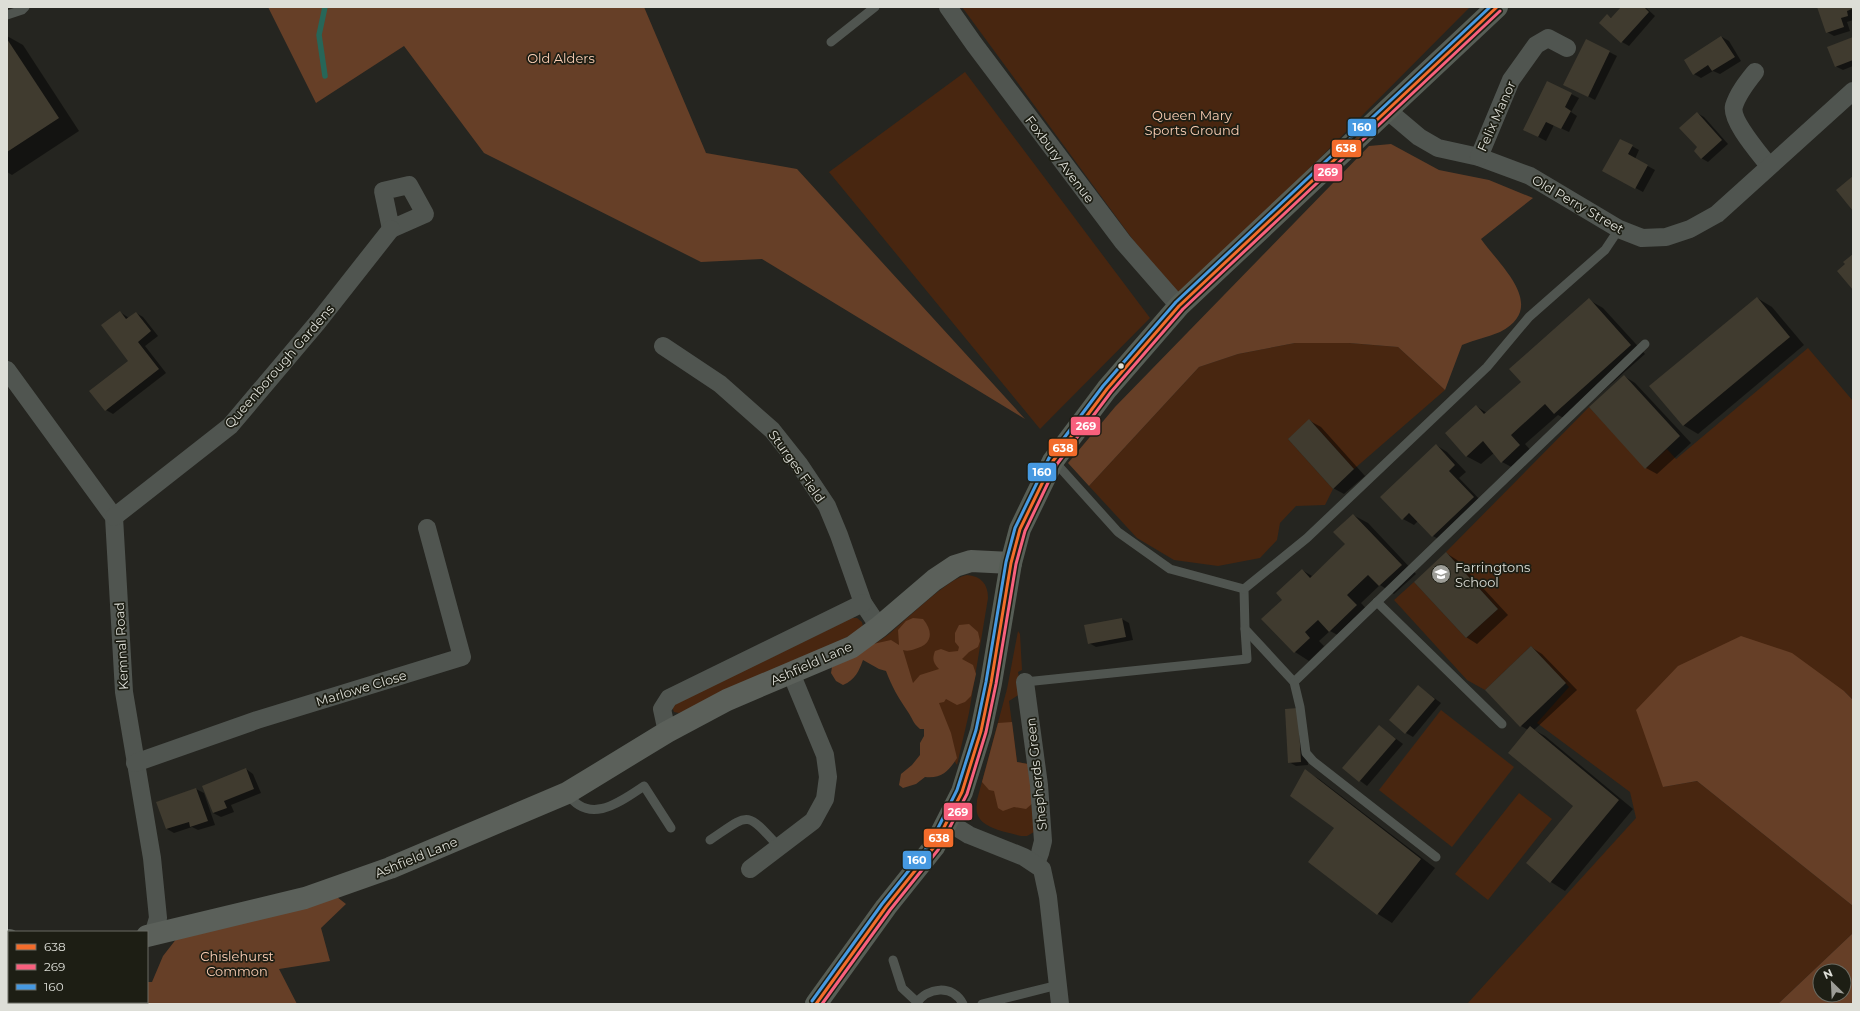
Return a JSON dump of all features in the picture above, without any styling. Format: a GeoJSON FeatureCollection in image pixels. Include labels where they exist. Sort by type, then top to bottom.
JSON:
{"type":"FeatureCollection","features":[{"type":"Feature","properties":{"kind":"main road"},"geometry":{"type":"LineString","coordinates":[[816,1004],[886,907],[934,847],[962,792],[977,750],[991,683],[1011,563],[1020,529],[1053,461],[1107,389],[1179,306],[1497,7]]}},
{"type":"Feature","properties":{"kind":"street","name":"Foxbury Avenue"},"geometry":{"type":"LineString","coordinates":[[948,7],[1123,242],[1179,306]]}},
{"type":"Feature","properties":{"kind":"street","name":"Felix Manor"},"geometry":{"type":"LineString","coordinates":[[1478,157],[1511,80],[1536,45],[1548,38],[1566,48]]}},
{"type":"Feature","properties":{"kind":"street"},"geometry":{"type":"LineString","coordinates":[[1755,72],[1740,93],[1733,108],[1736,120],[1769,166]]}},
{"type":"Feature","properties":{"kind":"street","name":"Old Perry Street"},"geometry":{"type":"LineString","coordinates":[[1387,110],[1419,137],[1438,148],[1478,157],[1530,176],[1619,229],[1642,238],[1666,237],[1690,229],[1717,214],[1853,91]]}},
{"type":"Feature","properties":{"kind":"street","name":"Queenborough Gardens"},"geometry":{"type":"LineString","coordinates":[[114,517],[230,426],[317,323],[391,229]]}},
{"type":"Feature","properties":{"kind":"street","name":"Sturges Field"},"geometry":{"type":"LineString","coordinates":[[663,346],[720,384],[772,430],[799,464],[827,506],[863,603],[879,627]]}},
{"type":"Feature","properties":{"kind":"street"},"geometry":{"type":"LineString","coordinates":[[7,370],[114,517]]}},
{"type":"Feature","properties":{"kind":"street","name":"Kemnal Road"},"geometry":{"type":"LineString","coordinates":[[114,517],[124,692],[153,874],[158,918],[149,941]]}},
{"type":"Feature","properties":{"kind":"street","name":"Marlowe Close"},"geometry":{"type":"LineString","coordinates":[[135,763],[257,720],[462,657],[427,528]]}},
{"type":"Feature","properties":{"kind":"street","name":"Ashfield Lane"},"geometry":{"type":"LineString","coordinates":[[149,941],[305,898],[383,871],[567,793],[667,732],[727,700],[852,647],[879,627],[934,580],[964,562],[979,560],[1011,563]]}},
{"type":"Feature","properties":{"kind":"street"},"geometry":{"type":"LineString","coordinates":[[667,732],[662,709],[669,698],[863,603]]}},
{"type":"Feature","properties":{"kind":"street"},"geometry":{"type":"LineString","coordinates":[[750,869],[813,821],[825,799],[828,777],[825,755],[791,673]]}},
{"type":"Feature","properties":{"kind":"street","name":"Shepherds Green"},"geometry":{"type":"LineString","coordinates":[[1025,682],[1039,785],[1043,841],[1036,864]]}},
{"type":"Feature","properties":{"kind":"street"},"geometry":{"type":"LineString","coordinates":[[948,822],[969,835],[1036,864],[1042,869],[1045,878],[1060,1004]]}},
{"type":"Feature","properties":{"kind":"lane"},"geometry":{"type":"LineString","coordinates":[[7,15],[22,10],[26,7]]}},
{"type":"Feature","properties":{"kind":"lane"},"geometry":{"type":"LineString","coordinates":[[831,42],[875,7]]}},
{"type":"Feature","properties":{"kind":"lane"},"geometry":{"type":"LineString","coordinates":[[1244,589],[1307,538],[1487,367],[1529,317],[1605,250],[1619,229]]}},
{"type":"Feature","properties":{"kind":"lane"},"geometry":{"type":"LineString","coordinates":[[1294,682],[1645,344]]}},
{"type":"Feature","properties":{"kind":"lane"},"geometry":{"type":"LineString","coordinates":[[1053,461],[1118,532],[1170,569],[1244,589]]}},
{"type":"Feature","properties":{"kind":"lane"},"geometry":{"type":"LineString","coordinates":[[1025,682],[1247,659],[1244,589]]}},
{"type":"Feature","properties":{"kind":"lane"},"geometry":{"type":"LineString","coordinates":[[1377,602],[1502,724]]}},
{"type":"Feature","properties":{"kind":"lane"},"geometry":{"type":"LineString","coordinates":[[1245,629],[1294,682],[1300,707],[1306,752],[1313,761],[1436,857]]}},
{"type":"Feature","properties":{"kind":"lane"},"geometry":{"type":"LineString","coordinates":[[567,793],[573,802],[578,806],[597,809],[619,803],[644,786],[672,828]]}},
{"type":"Feature","properties":{"kind":"lane"},"geometry":{"type":"LineString","coordinates":[[710,840],[740,820],[748,818],[756,822],[779,847]]}},
{"type":"Feature","properties":{"kind":"lane"},"geometry":{"type":"LineString","coordinates":[[893,960],[902,988],[917,1003],[928,992],[946,990],[954,994],[963,1004]]}},
{"type":"Feature","properties":{"kind":"lane"},"geometry":{"type":"LineString","coordinates":[[982,1004],[1058,985]]}},
{"type":"Feature","properties":{"kind":"green space","name":"Old Alders"},"geometry":{"type":"Polygon","coordinates":[[[268,7],[644,7],[706,153],[797,169],[1025,419],[762,259],[701,262],[484,153],[404,46],[316,103],[268,7]]]}},
{"type":"Feature","properties":{"kind":"green space","name":"Queen Mary Sports Ground"},"geometry":{"type":"Polygon","coordinates":[[[962,7],[1470,7],[1178,301],[962,7]]]}},
{"type":"Feature","properties":{"kind":"green space"},"geometry":{"type":"Polygon","coordinates":[[[965,72],[1150,318],[1040,429],[829,172],[965,72]]]}},
{"type":"Feature","properties":{"kind":"green space"},"geometry":{"type":"Polygon","coordinates":[[[1391,144],[1439,170],[1489,180],[1533,198],[1481,239],[1516,286],[1521,299],[1520,311],[1514,322],[1500,332],[1462,345],[1445,390],[1398,347],[1349,343],[1295,343],[1238,354],[1199,367],[1089,486],[1068,463],[1115,407],[1369,146],[1391,144]]]}},
{"type":"Feature","properties":{"kind":"green space"},"geometry":{"type":"Polygon","coordinates":[[[1295,343],[1349,343],[1398,347],[1445,390],[1354,469],[1310,420],[1288,439],[1333,489],[1325,505],[1296,506],[1280,523],[1277,540],[1260,558],[1218,566],[1174,560],[1137,538],[1089,486],[1199,367],[1238,354],[1295,343]]]}},
{"type":"Feature","properties":{"kind":"green space"},"geometry":{"type":"Polygon","coordinates":[[[1808,348],[1853,401],[1853,700],[1844,691],[1663,787],[1697,781],[1853,906],[1853,933],[1821,963],[1812,963],[1812,972],[1778,1004],[1467,1004],[1636,818],[1630,792],[1537,723],[1569,687],[1531,646],[1485,690],[1467,680],[1394,600],[1414,582],[1466,638],[1498,609],[1446,552],[1589,407],[1646,468],[1667,449],[1676,459],[1808,348]]]}},
{"type":"Feature","properties":{"kind":"green space"},"geometry":{"type":"Polygon","coordinates":[[[967,575],[976,577],[983,582],[987,589],[988,598],[969,713],[957,765],[890,663],[861,652],[889,634],[938,591],[959,578],[967,575]]]}},
{"type":"Feature","properties":{"kind":"green space"},"geometry":{"type":"Polygon","coordinates":[[[851,618],[857,618],[862,622],[863,627],[852,635],[687,710],[679,713],[674,712],[672,707],[674,701],[770,658],[851,618]]]}},
{"type":"Feature","properties":{"kind":"green space"},"geometry":{"type":"Polygon","coordinates":[[[913,618],[923,619],[929,629],[930,637],[921,647],[907,651],[903,650],[913,683],[920,675],[939,669],[935,665],[934,661],[935,651],[941,649],[949,652],[958,651],[959,647],[955,642],[955,633],[959,625],[969,624],[978,632],[980,641],[978,647],[969,652],[962,659],[973,665],[976,674],[971,696],[965,702],[957,705],[946,699],[944,702],[939,703],[951,733],[957,758],[951,767],[944,773],[936,777],[925,777],[916,784],[903,788],[899,785],[901,774],[912,765],[920,755],[920,743],[924,736],[924,729],[920,729],[914,722],[896,692],[886,671],[879,669],[863,660],[856,675],[851,681],[843,685],[836,681],[831,673],[832,667],[873,644],[891,640],[899,645],[898,630],[906,621],[913,618]]]}},
{"type":"Feature","properties":{"kind":"green space"},"geometry":{"type":"Polygon","coordinates":[[[1018,631],[1020,634],[1022,670],[1018,672],[1021,688],[1020,694],[1009,701],[1017,762],[1028,764],[1034,832],[1027,836],[1009,833],[989,826],[984,823],[977,813],[977,800],[1007,689],[1018,631]]]}},
{"type":"Feature","properties":{"kind":"green space"},"geometry":{"type":"Polygon","coordinates":[[[1741,636],[1792,653],[1844,691],[1853,700],[1853,906],[1697,781],[1663,787],[1636,710],[1678,666],[1741,636]]]}},
{"type":"Feature","properties":{"kind":"green space"},"geometry":{"type":"Polygon","coordinates":[[[1441,710],[1514,767],[1452,847],[1379,790],[1441,710]]]}},
{"type":"Feature","properties":{"kind":"green space"},"geometry":{"type":"Polygon","coordinates":[[[1012,722],[1017,762],[1028,764],[1033,803],[1026,809],[1014,807],[1003,811],[998,808],[994,791],[989,790],[982,782],[998,723],[1012,722]]]}},
{"type":"Feature","properties":{"kind":"green space"},"geometry":{"type":"Polygon","coordinates":[[[1519,793],[1552,819],[1488,900],[1455,874],[1519,793]]]}},
{"type":"Feature","properties":{"kind":"green space","name":"Chislehurst Common"},"geometry":{"type":"Polygon","coordinates":[[[337,897],[346,904],[321,928],[330,961],[279,969],[297,1004],[7,1004],[8,966],[8,1003],[148,1003],[148,982],[152,982],[163,956],[177,938],[337,897]]]}},
{"type":"Feature","properties":{"kind":"green space"},"geometry":{"type":"Polygon","coordinates":[[[1853,933],[1853,1004],[1778,1004],[1812,972],[1812,1003],[1852,1003],[1852,963],[1821,963],[1853,933]]]}},
{"type":"Feature","properties":{"kind":"building"},"geometry":{"type":"Polygon","coordinates":[[[1621,7],[1644,7],[1649,12],[1621,43],[1599,23],[1607,14],[1611,18],[1621,7]]]}},
{"type":"Feature","properties":{"kind":"building"},"geometry":{"type":"Polygon","coordinates":[[[1817,7],[1852,7],[1852,9],[1847,11],[1848,16],[1841,18],[1844,27],[1826,33],[1817,7]]]}},
{"type":"Feature","properties":{"kind":"building"},"geometry":{"type":"Polygon","coordinates":[[[1721,36],[1735,57],[1712,71],[1708,65],[1693,75],[1684,60],[1721,36]]]}},
{"type":"Feature","properties":{"kind":"building"},"geometry":{"type":"Polygon","coordinates":[[[1853,37],[1853,60],[1835,67],[1827,47],[1853,37]]]}},
{"type":"Feature","properties":{"kind":"building"},"geometry":{"type":"Polygon","coordinates":[[[7,39],[59,118],[7,152],[7,39]]]}},
{"type":"Feature","properties":{"kind":"building"},"geometry":{"type":"Polygon","coordinates":[[[1586,39],[1610,51],[1588,97],[1563,85],[1586,39]]]}},
{"type":"Feature","properties":{"kind":"building"},"geometry":{"type":"Polygon","coordinates":[[[1547,81],[1572,93],[1565,107],[1571,111],[1561,129],[1546,122],[1538,137],[1523,130],[1547,81]]]}},
{"type":"Feature","properties":{"kind":"building"},"geometry":{"type":"Polygon","coordinates":[[[1697,112],[1722,140],[1701,159],[1694,151],[1697,147],[1679,128],[1697,112]]]}},
{"type":"Feature","properties":{"kind":"building"},"geometry":{"type":"Polygon","coordinates":[[[1620,139],[1633,145],[1628,154],[1648,165],[1635,189],[1602,171],[1620,139]]]}},
{"type":"Feature","properties":{"kind":"building"},"geometry":{"type":"Polygon","coordinates":[[[1853,176],[1853,211],[1836,190],[1853,176]]]}},
{"type":"Feature","properties":{"kind":"building"},"geometry":{"type":"Polygon","coordinates":[[[1853,254],[1853,290],[1837,271],[1845,264],[1843,262],[1853,254]]]}},
{"type":"Feature","properties":{"kind":"building"},"geometry":{"type":"Polygon","coordinates":[[[1757,297],[1790,337],[1683,426],[1649,386],[1757,297]]]}},
{"type":"Feature","properties":{"kind":"building"},"geometry":{"type":"Polygon","coordinates":[[[1589,298],[1631,345],[1554,414],[1545,404],[1511,435],[1520,445],[1501,463],[1483,441],[1466,457],[1445,433],[1476,405],[1484,414],[1521,382],[1509,369],[1589,298]]]}},
{"type":"Feature","properties":{"kind":"building"},"geometry":{"type":"Polygon","coordinates":[[[120,311],[126,319],[136,312],[151,331],[138,342],[159,369],[105,411],[89,391],[128,361],[101,325],[120,311]]]}},
{"type":"Feature","properties":{"kind":"building"},"geometry":{"type":"Polygon","coordinates":[[[1624,375],[1680,436],[1645,469],[1589,407],[1624,375]]]}},
{"type":"Feature","properties":{"kind":"building"},"geometry":{"type":"Polygon","coordinates":[[[1309,419],[1354,469],[1333,489],[1288,439],[1309,419]]]}},
{"type":"Feature","properties":{"kind":"building"},"geometry":{"type":"Polygon","coordinates":[[[1436,444],[1455,465],[1449,471],[1474,497],[1432,537],[1409,513],[1402,520],[1380,497],[1436,444]]]}},
{"type":"Feature","properties":{"kind":"building"},"geometry":{"type":"Polygon","coordinates":[[[1353,514],[1402,565],[1379,586],[1368,575],[1347,595],[1357,605],[1329,632],[1318,620],[1305,632],[1310,638],[1294,653],[1261,619],[1282,600],[1276,593],[1302,569],[1310,578],[1345,544],[1333,532],[1353,514]]]}},
{"type":"Feature","properties":{"kind":"building"},"geometry":{"type":"Polygon","coordinates":[[[1446,552],[1498,609],[1466,638],[1414,582],[1446,552]]]}},
{"type":"Feature","properties":{"kind":"building"},"geometry":{"type":"Polygon","coordinates":[[[1122,618],[1126,637],[1088,644],[1084,625],[1122,618]]]}},
{"type":"Feature","properties":{"kind":"building"},"geometry":{"type":"Polygon","coordinates":[[[1531,646],[1566,683],[1520,727],[1485,690],[1531,646]]]}},
{"type":"Feature","properties":{"kind":"building"},"geometry":{"type":"Polygon","coordinates":[[[1418,685],[1435,699],[1405,734],[1389,720],[1418,685]]]}},
{"type":"Feature","properties":{"kind":"building"},"geometry":{"type":"Polygon","coordinates":[[[1298,708],[1301,762],[1288,763],[1285,709],[1298,708]]]}},
{"type":"Feature","properties":{"kind":"building"},"geometry":{"type":"Polygon","coordinates":[[[1379,725],[1396,739],[1359,782],[1342,768],[1379,725]]]}},
{"type":"Feature","properties":{"kind":"building"},"geometry":{"type":"Polygon","coordinates":[[[1530,726],[1619,800],[1550,883],[1526,863],[1573,806],[1508,753],[1530,726]]]}},
{"type":"Feature","properties":{"kind":"building"},"geometry":{"type":"Polygon","coordinates":[[[246,768],[254,789],[224,801],[227,808],[213,813],[202,786],[246,768]]]}},
{"type":"Feature","properties":{"kind":"building"},"geometry":{"type":"Polygon","coordinates":[[[1305,769],[1421,859],[1377,915],[1308,862],[1334,828],[1290,796],[1305,769]]]}},
{"type":"Feature","properties":{"kind":"building"},"geometry":{"type":"Polygon","coordinates":[[[196,788],[208,821],[190,827],[189,822],[166,829],[156,802],[196,788]]]}},
{"type":"Feature","properties":{"kind":"waterway"},"geometry":{"type":"LineString","coordinates":[[325,7],[319,35],[325,76]]}},
{"type":"Feature","properties":{"kind":"transit line","name":"160"},"geometry":{"type":"LineString","coordinates":[[812,1001],[882,904],[930,844],[957,790],[976,730],[986,682],[1006,562],[1015,528],[1049,458],[1103,386],[1176,302],[1490,7]]}},
{"type":"Feature","properties":{"kind":"transit line","name":"638"},"geometry":{"type":"LineString","coordinates":[[816,1004],[886,907],[934,847],[962,792],[981,731],[991,683],[1011,563],[1020,529],[1053,461],[1107,389],[1179,306],[1497,7]]}},
{"type":"Feature","properties":{"kind":"transit line","name":"269"},"geometry":{"type":"LineString","coordinates":[[822,1004],[890,910],[938,850],[967,794],[986,732],[996,684],[1016,564],[1025,531],[1057,464],[1111,392],[1183,309],[1500,11]]}},
{"type":"Feature","properties":{"kind":"place","name":"Farringtons School"},"geometry":{"type":"Point","coordinates":[1441,574]}}]}
